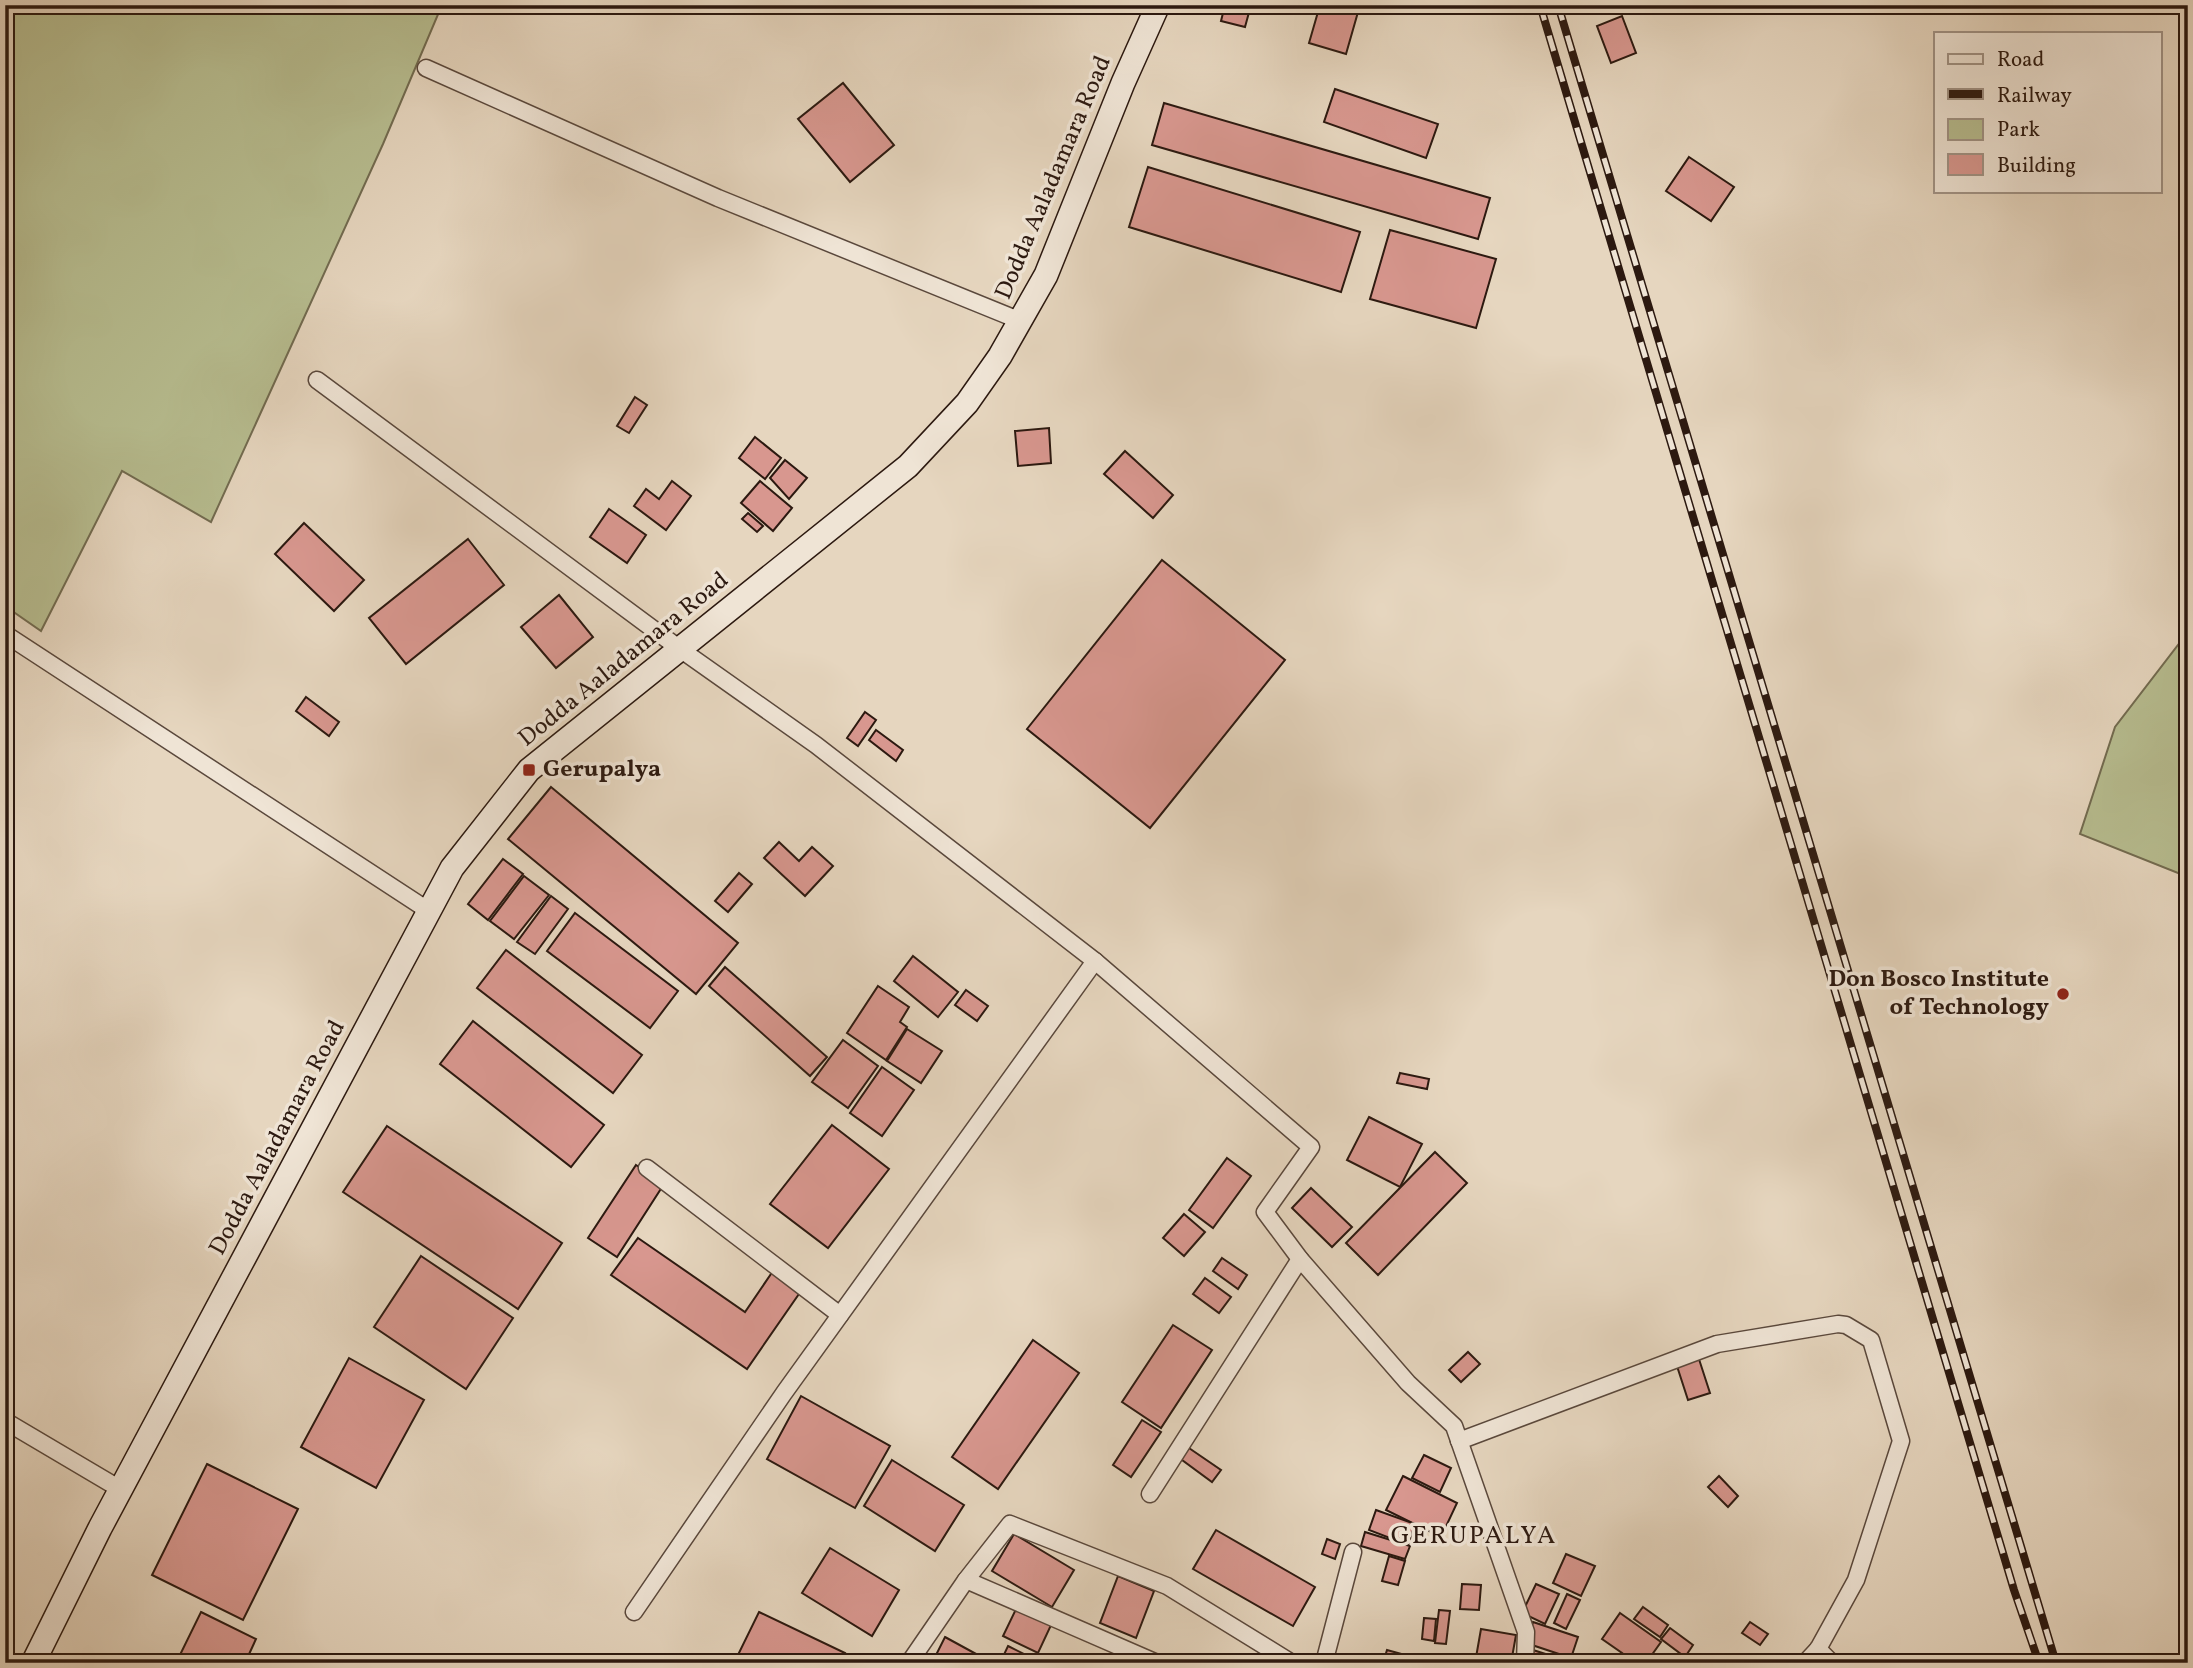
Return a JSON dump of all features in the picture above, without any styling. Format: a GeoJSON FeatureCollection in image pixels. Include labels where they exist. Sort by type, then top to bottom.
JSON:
{"type":"FeatureCollection","features":[{"type":"Feature","properties":{"kind":"main road","name":"Dodda Aaladamara Road"},"geometry":{"type":"LineString","coordinates":[[33,1663],[120,1489],[452,868],[529,770],[908,466],[967,403],[1021,321],[1046,275],[1123,83],[1158,5]]}},
{"type":"Feature","properties":{"kind":"street"},"geometry":{"type":"LineString","coordinates":[[426,68],[718,198],[1021,321]]}},
{"type":"Feature","properties":{"kind":"street"},"geometry":{"type":"LineString","coordinates":[[317,380],[680,649],[816,745],[1095,961],[1311,1147],[1265,1212],[1300,1259],[1408,1383],[1454,1426],[1526,1632],[1525,1663]]}},
{"type":"Feature","properties":{"kind":"street"},"geometry":{"type":"LineString","coordinates":[[5,634],[429,911]]}},
{"type":"Feature","properties":{"kind":"street"},"geometry":{"type":"LineString","coordinates":[[634,1612],[840,1315],[1095,961]]}},
{"type":"Feature","properties":{"kind":"street"},"geometry":{"type":"LineString","coordinates":[[647,1168],[840,1315]]}},
{"type":"Feature","properties":{"kind":"street"},"geometry":{"type":"LineString","coordinates":[[1150,1494],[1300,1259]]}},
{"type":"Feature","properties":{"kind":"street"},"geometry":{"type":"LineString","coordinates":[[1459,1441],[1717,1344],[1838,1324],[1866,1335],[1871,1340],[1901,1441],[1856,1580],[1818,1649],[1805,1663]]}},
{"type":"Feature","properties":{"kind":"street"},"geometry":{"type":"LineString","coordinates":[[5,1422],[120,1489]]}},
{"type":"Feature","properties":{"kind":"street"},"geometry":{"type":"LineString","coordinates":[[909,1663],[966,1580],[1010,1524],[1167,1586],[1292,1663]]}},
{"type":"Feature","properties":{"kind":"street"},"geometry":{"type":"LineString","coordinates":[[1324,1663],[1353,1552]]}},
{"type":"Feature","properties":{"kind":"street"},"geometry":{"type":"LineString","coordinates":[[966,1580],[1157,1663]]}},
{"type":"Feature","properties":{"kind":"street"},"geometry":{"type":"LineString","coordinates":[[1818,1649],[1832,1663]]}},
{"type":"Feature","properties":{"kind":"green space"},"geometry":{"type":"Polygon","coordinates":[[[5,5],[442,5],[383,144],[211,522],[122,471],[41,631],[5,606],[5,5]]]}},
{"type":"Feature","properties":{"kind":"green space"},"geometry":{"type":"Polygon","coordinates":[[[2188,632],[2188,877],[2080,834],[2115,727],[2188,632]]]}},
{"type":"Feature","properties":{"kind":"building"},"geometry":{"type":"Polygon","coordinates":[[[1225,5],[1251,5],[1245,27],[1221,21],[1225,5]]]}},
{"type":"Feature","properties":{"kind":"building"},"geometry":{"type":"Polygon","coordinates":[[[1320,5],[1360,5],[1346,54],[1309,43],[1320,5]]]}},
{"type":"Feature","properties":{"kind":"building"},"geometry":{"type":"Polygon","coordinates":[[[1622,16],[1636,53],[1611,63],[1597,26],[1622,16]]]}},
{"type":"Feature","properties":{"kind":"building"},"geometry":{"type":"Polygon","coordinates":[[[843,83],[894,145],[850,182],[798,119],[843,83]]]}},
{"type":"Feature","properties":{"kind":"building"},"geometry":{"type":"Polygon","coordinates":[[[1335,89],[1438,124],[1426,158],[1324,122],[1335,89]]]}},
{"type":"Feature","properties":{"kind":"building"},"geometry":{"type":"Polygon","coordinates":[[[1164,103],[1490,198],[1478,239],[1152,145],[1164,103]]]}},
{"type":"Feature","properties":{"kind":"building"},"geometry":{"type":"Polygon","coordinates":[[[1689,157],[1734,187],[1711,221],[1666,191],[1689,157]]]}},
{"type":"Feature","properties":{"kind":"building"},"geometry":{"type":"Polygon","coordinates":[[[1148,167],[1360,232],[1341,292],[1129,227],[1148,167]]]}},
{"type":"Feature","properties":{"kind":"building"},"geometry":{"type":"Polygon","coordinates":[[[1390,230],[1496,259],[1476,328],[1370,299],[1390,230]]]}},
{"type":"Feature","properties":{"kind":"building"},"geometry":{"type":"Polygon","coordinates":[[[635,397],[647,405],[629,433],[617,426],[635,397]]]}},
{"type":"Feature","properties":{"kind":"building"},"geometry":{"type":"Polygon","coordinates":[[[1049,428],[1051,463],[1018,466],[1015,431],[1049,428]]]}},
{"type":"Feature","properties":{"kind":"building"},"geometry":{"type":"Polygon","coordinates":[[[755,437],[781,458],[765,479],[739,458],[755,437]]]}},
{"type":"Feature","properties":{"kind":"building"},"geometry":{"type":"Polygon","coordinates":[[[1125,451],[1173,495],[1153,518],[1104,474],[1125,451]]]}},
{"type":"Feature","properties":{"kind":"building"},"geometry":{"type":"Polygon","coordinates":[[[785,460],[807,478],[789,499],[770,478],[785,460]]]}},
{"type":"Feature","properties":{"kind":"building"},"geometry":{"type":"Polygon","coordinates":[[[672,481],[691,496],[666,530],[634,506],[646,489],[659,499],[672,481]]]}},
{"type":"Feature","properties":{"kind":"building"},"geometry":{"type":"Polygon","coordinates":[[[760,481],[792,508],[773,531],[741,503],[760,481]]]}},
{"type":"Feature","properties":{"kind":"building"},"geometry":{"type":"Polygon","coordinates":[[[609,509],[646,535],[627,563],[590,537],[609,509]]]}},
{"type":"Feature","properties":{"kind":"building"},"geometry":{"type":"Polygon","coordinates":[[[748,513],[763,526],[757,532],[742,519],[748,513]]]}},
{"type":"Feature","properties":{"kind":"building"},"geometry":{"type":"Polygon","coordinates":[[[304,523],[364,580],[334,611],[275,554],[304,523]]]}},
{"type":"Feature","properties":{"kind":"building"},"geometry":{"type":"Polygon","coordinates":[[[468,539],[504,585],[406,664],[369,618],[468,539]]]}},
{"type":"Feature","properties":{"kind":"building"},"geometry":{"type":"Polygon","coordinates":[[[1162,560],[1285,660],[1150,828],[1027,729],[1162,560]]]}},
{"type":"Feature","properties":{"kind":"building"},"geometry":{"type":"Polygon","coordinates":[[[559,595],[593,637],[556,668],[521,627],[559,595]]]}},
{"type":"Feature","properties":{"kind":"building"},"geometry":{"type":"Polygon","coordinates":[[[306,697],[339,722],[329,736],[296,711],[306,697]]]}},
{"type":"Feature","properties":{"kind":"building"},"geometry":{"type":"Polygon","coordinates":[[[865,712],[876,720],[858,746],[847,738],[865,712]]]}},
{"type":"Feature","properties":{"kind":"building"},"geometry":{"type":"Polygon","coordinates":[[[876,730],[903,750],[896,761],[869,740],[876,730]]]}},
{"type":"Feature","properties":{"kind":"building"},"geometry":{"type":"Polygon","coordinates":[[[551,787],[738,943],[696,994],[508,839],[551,787]]]}},
{"type":"Feature","properties":{"kind":"building"},"geometry":{"type":"Polygon","coordinates":[[[779,842],[799,861],[812,847],[833,866],[805,896],[764,858],[779,842]]]}},
{"type":"Feature","properties":{"kind":"building"},"geometry":{"type":"Polygon","coordinates":[[[503,859],[523,874],[488,920],[468,904],[503,859]]]}},
{"type":"Feature","properties":{"kind":"building"},"geometry":{"type":"Polygon","coordinates":[[[739,873],[752,884],[728,912],[715,901],[739,873]]]}},
{"type":"Feature","properties":{"kind":"building"},"geometry":{"type":"Polygon","coordinates":[[[524,876],[549,895],[514,939],[490,921],[524,876]]]}},
{"type":"Feature","properties":{"kind":"building"},"geometry":{"type":"Polygon","coordinates":[[[551,896],[568,909],[535,954],[517,942],[551,896]]]}},
{"type":"Feature","properties":{"kind":"building"},"geometry":{"type":"Polygon","coordinates":[[[575,913],[678,991],[650,1028],[547,951],[575,913]]]}},
{"type":"Feature","properties":{"kind":"building"},"geometry":{"type":"Polygon","coordinates":[[[506,950],[642,1055],[613,1093],[477,988],[506,950]]]}},
{"type":"Feature","properties":{"kind":"building"},"geometry":{"type":"Polygon","coordinates":[[[913,956],[958,992],[938,1017],[894,981],[913,956]]]}},
{"type":"Feature","properties":{"kind":"building"},"geometry":{"type":"Polygon","coordinates":[[[725,967],[827,1057],[810,1076],[709,986],[725,967]]]}},
{"type":"Feature","properties":{"kind":"building"},"geometry":{"type":"Polygon","coordinates":[[[878,986],[909,1007],[900,1022],[907,1027],[886,1060],[847,1033],[878,986]]]}},
{"type":"Feature","properties":{"kind":"building"},"geometry":{"type":"Polygon","coordinates":[[[966,990],[988,1006],[977,1021],[955,1005],[966,990]]]}},
{"type":"Feature","properties":{"kind":"building"},"geometry":{"type":"Polygon","coordinates":[[[473,1021],[604,1125],[571,1167],[440,1064],[473,1021]]]}},
{"type":"Feature","properties":{"kind":"building"},"geometry":{"type":"Polygon","coordinates":[[[907,1029],[942,1051],[921,1083],[887,1061],[907,1029]]]}},
{"type":"Feature","properties":{"kind":"building"},"geometry":{"type":"Polygon","coordinates":[[[843,1040],[878,1066],[848,1108],[812,1082],[843,1040]]]}},
{"type":"Feature","properties":{"kind":"building"},"geometry":{"type":"Polygon","coordinates":[[[882,1067],[914,1090],[882,1136],[850,1113],[882,1067]]]}},
{"type":"Feature","properties":{"kind":"building"},"geometry":{"type":"Polygon","coordinates":[[[1400,1073],[1429,1079],[1427,1089],[1397,1083],[1400,1073]]]}},
{"type":"Feature","properties":{"kind":"building"},"geometry":{"type":"Polygon","coordinates":[[[1369,1117],[1422,1144],[1400,1187],[1347,1160],[1369,1117]]]}},
{"type":"Feature","properties":{"kind":"building"},"geometry":{"type":"Polygon","coordinates":[[[832,1125],[889,1169],[828,1248],[770,1204],[832,1125]]]}},
{"type":"Feature","properties":{"kind":"building"},"geometry":{"type":"Polygon","coordinates":[[[387,1126],[562,1243],[518,1309],[343,1192],[387,1126]]]}},
{"type":"Feature","properties":{"kind":"building"},"geometry":{"type":"Polygon","coordinates":[[[1435,1152],[1467,1183],[1378,1275],[1346,1243],[1435,1152]]]}},
{"type":"Feature","properties":{"kind":"building"},"geometry":{"type":"Polygon","coordinates":[[[1227,1158],[1251,1176],[1213,1228],[1189,1210],[1227,1158]]]}},
{"type":"Feature","properties":{"kind":"building"},"geometry":{"type":"Polygon","coordinates":[[[636,1165],[664,1184],[617,1257],[588,1238],[636,1165]]]}},
{"type":"Feature","properties":{"kind":"building"},"geometry":{"type":"Polygon","coordinates":[[[1311,1188],[1352,1227],[1332,1247],[1292,1208],[1311,1188]]]}},
{"type":"Feature","properties":{"kind":"building"},"geometry":{"type":"Polygon","coordinates":[[[1184,1214],[1205,1232],[1184,1256],[1163,1238],[1184,1214]]]}},
{"type":"Feature","properties":{"kind":"building"},"geometry":{"type":"Polygon","coordinates":[[[638,1238],[745,1312],[773,1271],[801,1291],[747,1369],[611,1275],[638,1238]]]}},
{"type":"Feature","properties":{"kind":"building"},"geometry":{"type":"Polygon","coordinates":[[[421,1256],[513,1318],[466,1389],[374,1327],[421,1256]]]}},
{"type":"Feature","properties":{"kind":"building"},"geometry":{"type":"Polygon","coordinates":[[[1222,1258],[1247,1275],[1238,1289],[1213,1271],[1222,1258]]]}},
{"type":"Feature","properties":{"kind":"building"},"geometry":{"type":"Polygon","coordinates":[[[1205,1278],[1231,1297],[1219,1313],[1193,1294],[1205,1278]]]}},
{"type":"Feature","properties":{"kind":"building"},"geometry":{"type":"Polygon","coordinates":[[[1173,1325],[1212,1350],[1161,1428],[1122,1402],[1173,1325]]]}},
{"type":"Feature","properties":{"kind":"building"},"geometry":{"type":"Polygon","coordinates":[[[1033,1340],[1079,1373],[998,1489],[952,1457],[1033,1340]]]}},
{"type":"Feature","properties":{"kind":"building"},"geometry":{"type":"Polygon","coordinates":[[[1468,1352],[1480,1364],[1461,1382],[1449,1370],[1468,1352]]]}},
{"type":"Feature","properties":{"kind":"building"},"geometry":{"type":"Polygon","coordinates":[[[1697,1353],[1710,1393],[1688,1400],[1675,1360],[1697,1353]]]}},
{"type":"Feature","properties":{"kind":"building"},"geometry":{"type":"Polygon","coordinates":[[[349,1358],[424,1400],[376,1488],[301,1447],[349,1358]]]}},
{"type":"Feature","properties":{"kind":"building"},"geometry":{"type":"Polygon","coordinates":[[[801,1396],[890,1446],[855,1508],[767,1459],[801,1396]]]}},
{"type":"Feature","properties":{"kind":"building"},"geometry":{"type":"Polygon","coordinates":[[[1142,1420],[1161,1432],[1131,1477],[1113,1465],[1142,1420]]]}},
{"type":"Feature","properties":{"kind":"building"},"geometry":{"type":"Polygon","coordinates":[[[1186,1446],[1221,1470],[1212,1482],[1178,1457],[1186,1446]]]}},
{"type":"Feature","properties":{"kind":"building"},"geometry":{"type":"Polygon","coordinates":[[[1424,1455],[1451,1468],[1440,1492],[1412,1478],[1424,1455]]]}},
{"type":"Feature","properties":{"kind":"building"},"geometry":{"type":"Polygon","coordinates":[[[892,1460],[964,1505],[935,1551],[864,1506],[892,1460]]]}},
{"type":"Feature","properties":{"kind":"building"},"geometry":{"type":"Polygon","coordinates":[[[207,1464],[298,1509],[243,1620],[152,1575],[207,1464]]]}},
{"type":"Feature","properties":{"kind":"building"},"geometry":{"type":"Polygon","coordinates":[[[1403,1476],[1457,1503],[1441,1537],[1386,1510],[1403,1476]]]}},
{"type":"Feature","properties":{"kind":"building"},"geometry":{"type":"Polygon","coordinates":[[[1719,1476],[1738,1496],[1728,1507],[1708,1487],[1719,1476]]]}},
{"type":"Feature","properties":{"kind":"building"},"geometry":{"type":"Polygon","coordinates":[[[1376,1510],[1415,1524],[1408,1545],[1369,1530],[1376,1510]]]}},
{"type":"Feature","properties":{"kind":"building"},"geometry":{"type":"Polygon","coordinates":[[[1216,1530],[1315,1587],[1293,1626],[1193,1569],[1216,1530]]]}},
{"type":"Feature","properties":{"kind":"building"},"geometry":{"type":"Polygon","coordinates":[[[1365,1532],[1410,1546],[1405,1559],[1361,1546],[1365,1532]]]}},
{"type":"Feature","properties":{"kind":"building"},"geometry":{"type":"Polygon","coordinates":[[[1014,1534],[1074,1570],[1052,1607],[992,1571],[1014,1534]]]}},
{"type":"Feature","properties":{"kind":"building"},"geometry":{"type":"Polygon","coordinates":[[[1327,1539],[1340,1544],[1335,1559],[1322,1554],[1327,1539]]]}},
{"type":"Feature","properties":{"kind":"building"},"geometry":{"type":"Polygon","coordinates":[[[830,1548],[899,1590],[872,1636],[802,1593],[830,1548]]]}},
{"type":"Feature","properties":{"kind":"building"},"geometry":{"type":"Polygon","coordinates":[[[1566,1554],[1595,1566],[1581,1596],[1553,1583],[1566,1554]]]}},
{"type":"Feature","properties":{"kind":"building"},"geometry":{"type":"Polygon","coordinates":[[[1389,1556],[1405,1561],[1398,1585],[1382,1581],[1389,1556]]]}},
{"type":"Feature","properties":{"kind":"building"},"geometry":{"type":"Polygon","coordinates":[[[1118,1576],[1154,1591],[1136,1638],[1100,1623],[1118,1576]]]}},
{"type":"Feature","properties":{"kind":"building"},"geometry":{"type":"Polygon","coordinates":[[[1462,1584],[1481,1585],[1479,1610],[1460,1609],[1462,1584]]]}},
{"type":"Feature","properties":{"kind":"building"},"geometry":{"type":"Polygon","coordinates":[[[1536,1584],[1559,1594],[1545,1624],[1522,1613],[1536,1584]]]}},
{"type":"Feature","properties":{"kind":"building"},"geometry":{"type":"Polygon","coordinates":[[[1567,1594],[1580,1600],[1566,1629],[1554,1623],[1567,1594]]]}},
{"type":"Feature","properties":{"kind":"building"},"geometry":{"type":"Polygon","coordinates":[[[1017,1607],[1052,1623],[1038,1653],[1003,1636],[1017,1607]]]}},
{"type":"Feature","properties":{"kind":"building"},"geometry":{"type":"Polygon","coordinates":[[[1643,1607],[1668,1625],[1660,1637],[1634,1619],[1643,1607]]]}},
{"type":"Feature","properties":{"kind":"building"},"geometry":{"type":"Polygon","coordinates":[[[1439,1610],[1450,1611],[1446,1644],[1435,1643],[1439,1610]]]}},
{"type":"Feature","properties":{"kind":"building"},"geometry":{"type":"Polygon","coordinates":[[[201,1612],[256,1639],[245,1663],[176,1663],[201,1612]]]}},
{"type":"Feature","properties":{"kind":"building"},"geometry":{"type":"Polygon","coordinates":[[[759,1612],[845,1653],[840,1663],[734,1663],[759,1612]]]}},
{"type":"Feature","properties":{"kind":"building"},"geometry":{"type":"Polygon","coordinates":[[[1620,1613],[1661,1642],[1646,1663],[1622,1663],[1617,1659],[1622,1653],[1602,1639],[1620,1613]]]}},
{"type":"Feature","properties":{"kind":"building"},"geometry":{"type":"Polygon","coordinates":[[[1424,1618],[1436,1619],[1434,1641],[1422,1639],[1424,1618]]]}},
{"type":"Feature","properties":{"kind":"building"},"geometry":{"type":"Polygon","coordinates":[[[1533,1622],[1578,1637],[1571,1658],[1526,1643],[1533,1622]]]}},
{"type":"Feature","properties":{"kind":"building"},"geometry":{"type":"Polygon","coordinates":[[[1750,1622],[1768,1634],[1760,1645],[1742,1633],[1750,1622]]]}},
{"type":"Feature","properties":{"kind":"building"},"geometry":{"type":"Polygon","coordinates":[[[1670,1628],[1693,1645],[1685,1657],[1661,1639],[1670,1628]]]}},
{"type":"Feature","properties":{"kind":"building"},"geometry":{"type":"Polygon","coordinates":[[[1481,1629],[1516,1635],[1511,1663],[1475,1663],[1481,1629]]]}},
{"type":"Feature","properties":{"kind":"building"},"geometry":{"type":"Polygon","coordinates":[[[945,1637],[978,1655],[974,1663],[932,1663],[945,1637]]]}},
{"type":"Feature","properties":{"kind":"building"},"geometry":{"type":"Polygon","coordinates":[[[1008,1646],[1042,1663],[1000,1663],[1008,1646]]]}},
{"type":"Feature","properties":{"kind":"building"},"geometry":{"type":"Polygon","coordinates":[[[1387,1650],[1405,1655],[1403,1663],[1383,1663],[1387,1650]]]}},
{"type":"Feature","properties":{"kind":"building"},"geometry":{"type":"Polygon","coordinates":[[[1533,1650],[1574,1663],[1529,1663],[1533,1650]]]}},
{"type":"Feature","properties":{"kind":"railway"},"geometry":{"type":"LineString","coordinates":[[1540,5],[2014,1590],[2039,1663]]}},
{"type":"Feature","properties":{"kind":"railway"},"geometry":{"type":"LineString","coordinates":[[1558,5],[2056,1663]]}},
{"type":"Feature","properties":{"kind":"place","name":"Gerupalya"},"geometry":{"type":"Point","coordinates":[529,770]}},
{"type":"Feature","properties":{"kind":"place","name":"Don Bosco Institute of Technology"},"geometry":{"type":"Point","coordinates":[2063,994]}},
{"type":"Feature","properties":{"kind":"district","name":"GERUPALYA"},"geometry":{"type":"Point","coordinates":[1474,1536]}}]}
